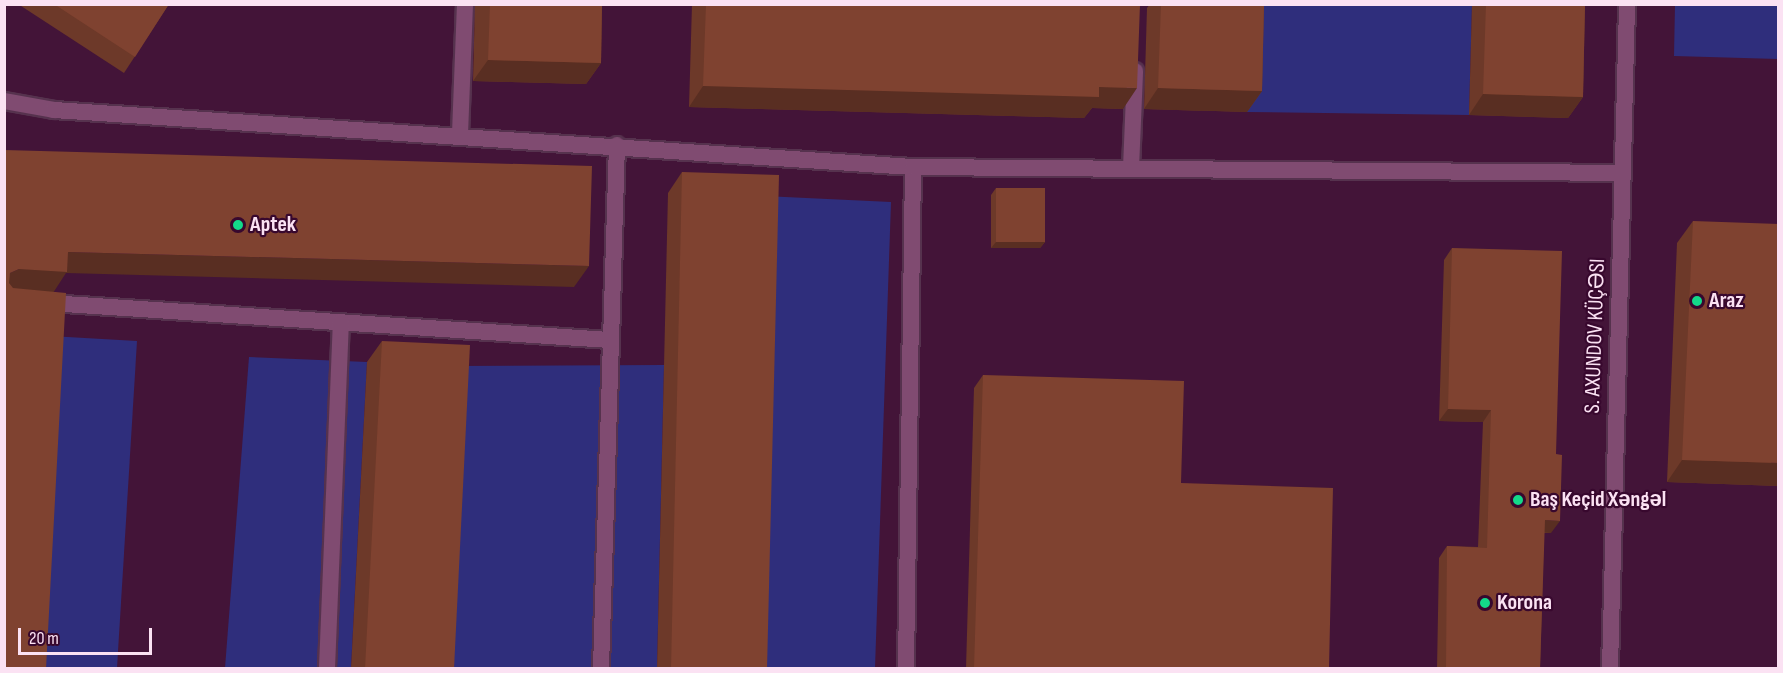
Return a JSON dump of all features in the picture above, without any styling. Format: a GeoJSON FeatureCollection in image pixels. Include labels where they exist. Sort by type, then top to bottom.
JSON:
{"type":"FeatureCollection","features":[{"type":"Feature","properties":{"kind":"street"},"geometry":{"type":"LineString","coordinates":[[460,134],[465,4]]}},
{"type":"Feature","properties":{"kind":"street","name":"S. AXUNDOV KÜÇƏSI"},"geometry":{"type":"LineString","coordinates":[[1610,669],[1627,4]]}},
{"type":"Feature","properties":{"kind":"street"},"geometry":{"type":"LineString","coordinates":[[1131,168],[1135,51]]}},
{"type":"Feature","properties":{"kind":"street"},"geometry":{"type":"LineString","coordinates":[[4,101],[54,110],[460,134],[913,167],[1622,173]]}},
{"type":"Feature","properties":{"kind":"street"},"geometry":{"type":"LineString","coordinates":[[601,669],[609,340],[617,145]]}},
{"type":"Feature","properties":{"kind":"street"},"geometry":{"type":"LineString","coordinates":[[906,669],[913,167]]}},
{"type":"Feature","properties":{"kind":"street"},"geometry":{"type":"LineString","coordinates":[[4,300],[609,340]]}},
{"type":"Feature","properties":{"kind":"street"},"geometry":{"type":"LineString","coordinates":[[327,669],[341,322]]}},
{"type":"Feature","properties":{"kind":"shaded area"},"geometry":{"type":"Polygon","coordinates":[[[1250,5],[1472,5],[1469,115],[1247,112],[1250,5]]]}},
{"type":"Feature","properties":{"kind":"shaded area"},"geometry":{"type":"Polygon","coordinates":[[[1675,5],[1778,5],[1778,59],[1674,56],[1675,5]]]}},
{"type":"Feature","properties":{"kind":"shaded area"},"geometry":{"type":"Polygon","coordinates":[[[764,196],[891,202],[875,668],[753,668],[764,196]]]}},
{"type":"Feature","properties":{"kind":"shaded area"},"geometry":{"type":"Polygon","coordinates":[[[50,336],[137,341],[117,668],[33,668],[50,336]]]}},
{"type":"Feature","properties":{"kind":"shaded area"},"geometry":{"type":"Polygon","coordinates":[[[249,357],[367,362],[351,668],[225,668],[249,357]]]}},
{"type":"Feature","properties":{"kind":"shaded area"},"geometry":{"type":"Polygon","coordinates":[[[664,365],[657,668],[440,668],[456,366],[664,365]]]}},
{"type":"Feature","properties":{"kind":"building"},"geometry":{"type":"Polygon","coordinates":[[[54,4],[169,4],[135,57],[54,4]]]}},
{"type":"Feature","properties":{"kind":"building"},"geometry":{"type":"Polygon","coordinates":[[[490,4],[602,4],[601,63],[488,60],[490,4]]]}},
{"type":"Feature","properties":{"kind":"building"},"geometry":{"type":"Polygon","coordinates":[[[706,4],[1140,4],[1137,88],[1099,87],[1099,97],[703,86],[706,4]]]}},
{"type":"Feature","properties":{"kind":"building"},"geometry":{"type":"Polygon","coordinates":[[[1161,4],[1264,4],[1262,91],[1158,88],[1161,4]]]}},
{"type":"Feature","properties":{"kind":"building"},"geometry":{"type":"Polygon","coordinates":[[[1486,4],[1585,4],[1583,97],[1483,94],[1486,4]]]}},
{"type":"Feature","properties":{"kind":"building"},"geometry":{"type":"Polygon","coordinates":[[[4,150],[592,166],[589,266],[68,252],[67,272],[19,269],[10,273],[9,283],[13,288],[66,293],[46,669],[4,669],[4,150]]]}},
{"type":"Feature","properties":{"kind":"building"},"geometry":{"type":"Polygon","coordinates":[[[682,172],[779,175],[767,669],[671,669],[682,172]]]}},
{"type":"Feature","properties":{"kind":"building"},"geometry":{"type":"Polygon","coordinates":[[[996,188],[1045,188],[1045,242],[996,242],[996,188]]]}},
{"type":"Feature","properties":{"kind":"building"},"geometry":{"type":"Polygon","coordinates":[[[1693,221],[1779,224],[1779,463],[1682,460],[1693,221]]]}},
{"type":"Feature","properties":{"kind":"building"},"geometry":{"type":"Polygon","coordinates":[[[1452,248],[1562,251],[1556,454],[1562,455],[1560,521],[1545,520],[1540,669],[1446,669],[1447,546],[1487,548],[1491,410],[1448,409],[1452,248]]]}},
{"type":"Feature","properties":{"kind":"building"},"geometry":{"type":"Polygon","coordinates":[[[382,341],[470,345],[454,669],[365,669],[382,341]]]}},
{"type":"Feature","properties":{"kind":"building"},"geometry":{"type":"Polygon","coordinates":[[[983,375],[1184,381],[1181,483],[1333,488],[1329,669],[974,669],[983,375]]]}},
{"type":"Feature","properties":{"kind":"place","name":"Aptek"},"geometry":{"type":"Point","coordinates":[238,225]}},
{"type":"Feature","properties":{"kind":"place","name":"Araz"},"geometry":{"type":"Point","coordinates":[1697,301]}},
{"type":"Feature","properties":{"kind":"place","name":"Baş Keçid Xəngəl"},"geometry":{"type":"Point","coordinates":[1518,500]}},
{"type":"Feature","properties":{"kind":"place","name":"Korona"},"geometry":{"type":"Point","coordinates":[1485,603]}}]}
